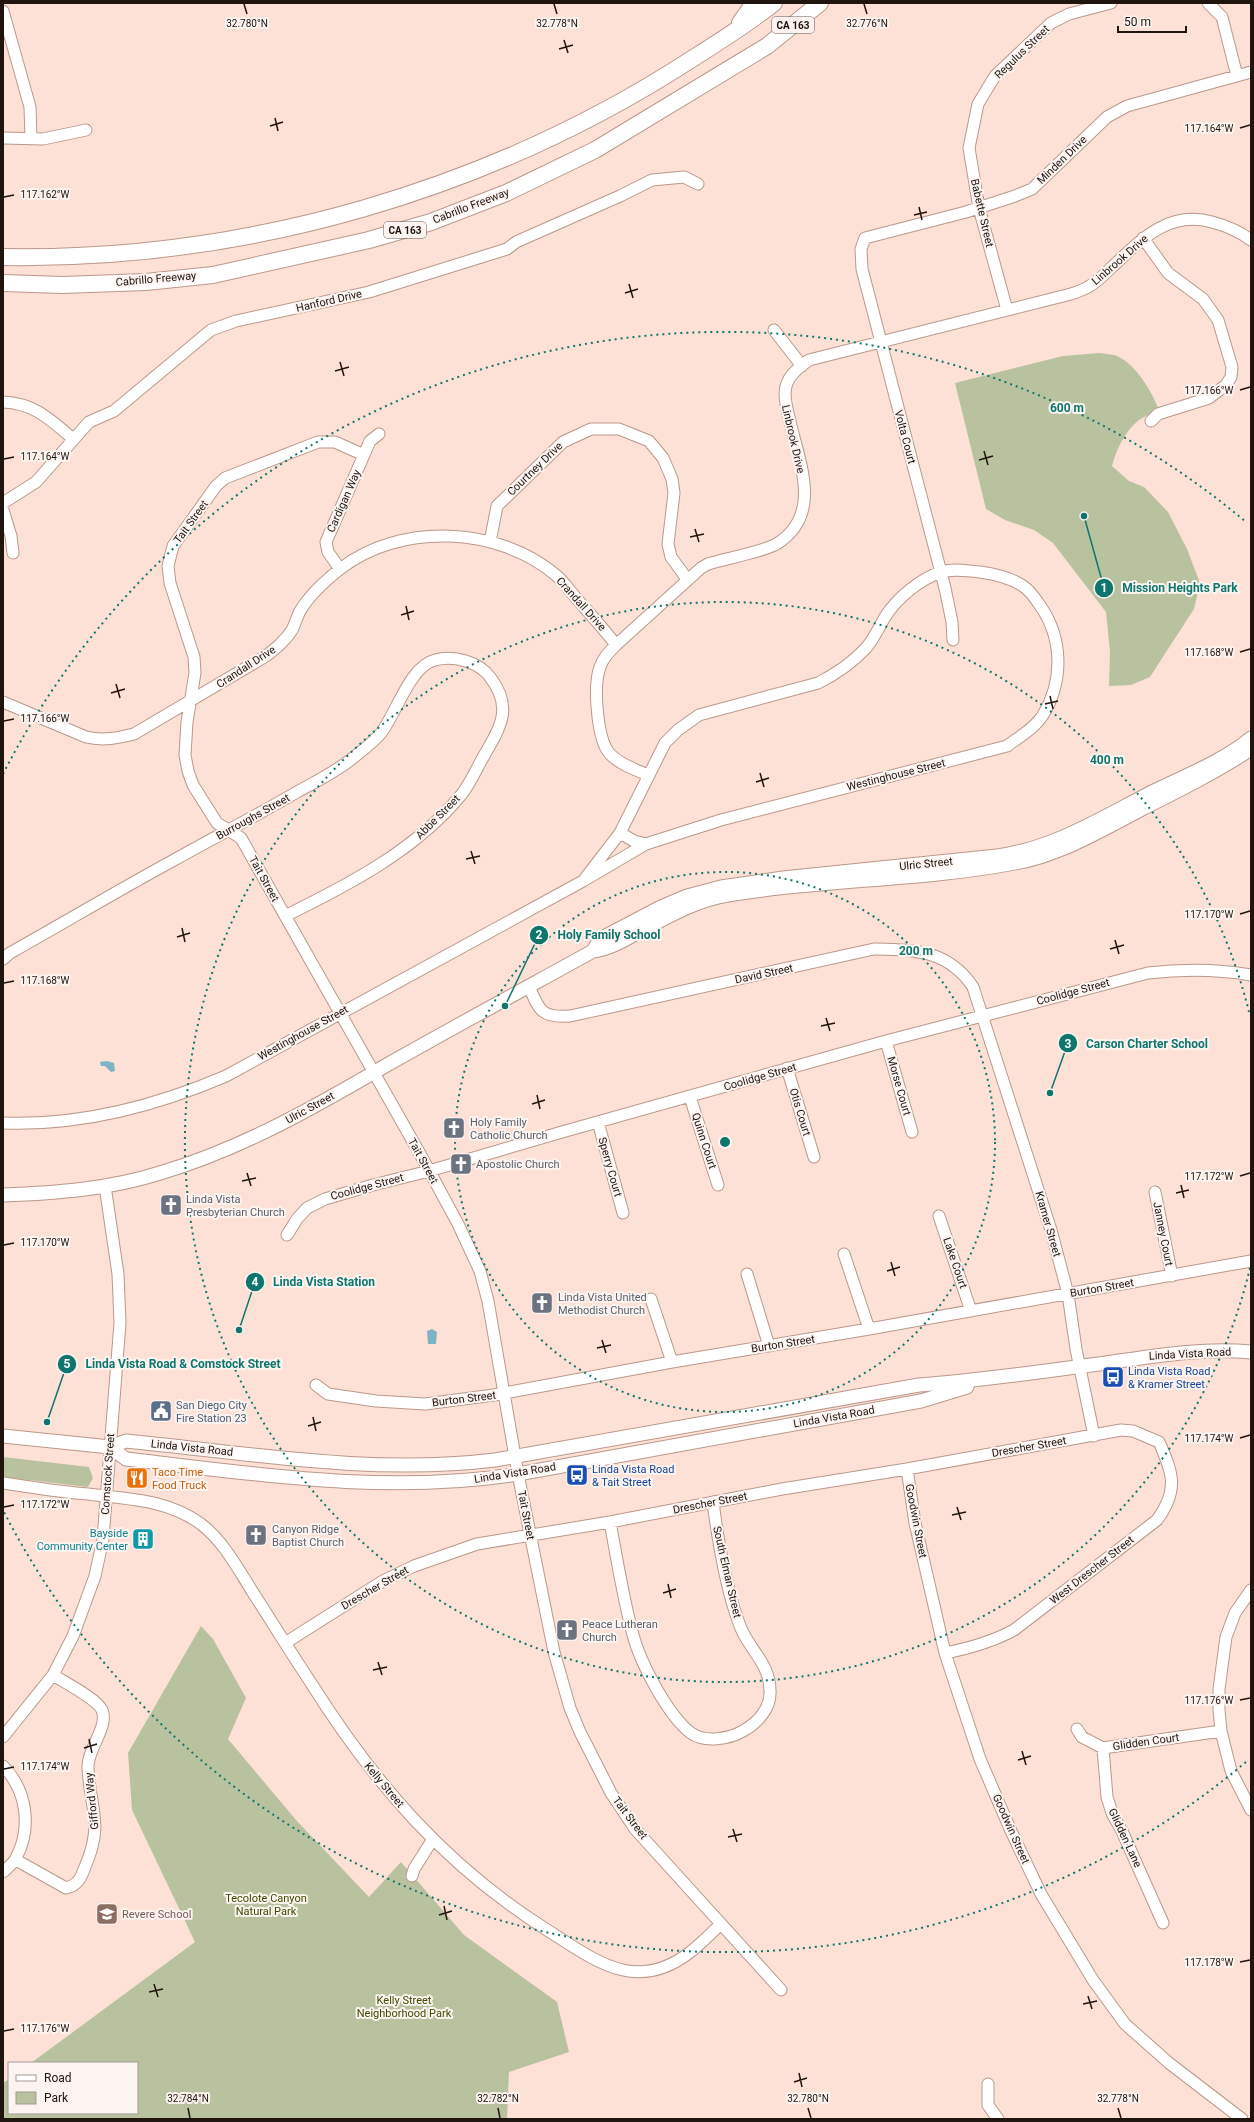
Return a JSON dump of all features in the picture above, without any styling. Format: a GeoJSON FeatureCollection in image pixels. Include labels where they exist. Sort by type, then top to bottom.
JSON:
{"type":"FeatureCollection","features":[{"type":"Feature","properties":{"kind":"highway"},"geometry":{"type":"LineString","coordinates":[[734,31],[754,3]]}},
{"type":"Feature","properties":{"kind":"highway","name":"CA 163"},"geometry":{"type":"LineString","coordinates":[[3,257],[76,257],[201,245],[295,227],[375,206],[442,183],[564,132],[648,88],[774,3]]}},
{"type":"Feature","properties":{"kind":"highway","name":"Cabrillo Freeway"},"geometry":{"type":"LineString","coordinates":[[3,283],[62,285],[146,282],[213,275],[369,240],[431,222],[506,193],[595,150],[767,46],[820,3]]}},
{"type":"Feature","properties":{"kind":"main road","name":"Ulric Street"},"geometry":{"type":"LineString","coordinates":[[593,951],[600,940],[661,907],[687,896],[720,887],[783,878],[1004,855],[1018,853],[1054,842],[1201,768],[1251,738]]}},
{"type":"Feature","properties":{"kind":"main road","name":"Ulric Street"},"geometry":{"type":"LineString","coordinates":[[3,1195],[65,1191],[105,1186],[160,1174],[228,1149],[284,1123],[593,951],[607,949],[675,914],[709,899],[728,895],[967,870],[1015,863],[1047,855],[1103,831],[1227,765],[1251,749]]}},
{"type":"Feature","properties":{"kind":"main road","name":"Linda Vista Road"},"geometry":{"type":"LineString","coordinates":[[3,1436],[110,1447],[126,1441],[306,1461],[374,1466],[447,1465],[515,1457],[918,1385],[988,1380],[1165,1353],[1233,1350],[1251,1352]]}},
{"type":"Feature","properties":{"kind":"main road","name":"Linda Vista Road"},"geometry":{"type":"LineString","coordinates":[[110,1447],[126,1459],[344,1482],[385,1484],[439,1482],[518,1474],[921,1402],[988,1380]]}},
{"type":"Feature","properties":{"kind":"street","name":"Regulus Street"},"geometry":{"type":"LineString","coordinates":[[974,114],[978,104],[995,76],[1051,23],[1069,14],[1111,3]]}},
{"type":"Feature","properties":{"kind":"street"},"geometry":{"type":"LineString","coordinates":[[1208,3],[1222,17],[1237,76]]}},
{"type":"Feature","properties":{"kind":"street"},"geometry":{"type":"LineString","coordinates":[[3,11],[30,107],[31,139]]}},
{"type":"Feature","properties":{"kind":"street","name":"Minden Drive"},"geometry":{"type":"LineString","coordinates":[[867,236],[979,208],[1032,189],[1107,117],[1127,106],[1251,72]]}},
{"type":"Feature","properties":{"kind":"street","name":"Babette Street"},"geometry":{"type":"LineString","coordinates":[[974,114],[969,148],[979,208],[1007,310]]}},
{"type":"Feature","properties":{"kind":"street"},"geometry":{"type":"LineString","coordinates":[[3,138],[43,139],[86,130]]}},
{"type":"Feature","properties":{"kind":"street","name":"Hanford Drive"},"geometry":{"type":"LineString","coordinates":[[3,503],[36,482],[89,422],[114,411],[211,330],[236,321],[369,292],[507,249],[516,242],[620,196],[652,180],[684,177],[698,184]]}},
{"type":"Feature","properties":{"kind":"street","name":"Linbrook Drive"},"geometry":{"type":"LineString","coordinates":[[648,775],[620,762],[610,754],[601,739],[596,686],[602,663],[616,645],[687,579],[708,564],[777,544],[793,532],[803,514],[806,493],[784,397],[788,379],[802,366],[809,360],[1071,294],[1089,287],[1143,238],[1164,225],[1187,219],[1204,220],[1228,226],[1251,240]]}},
{"type":"Feature","properties":{"kind":"street","name":"Volta Court"},"geometry":{"type":"LineString","coordinates":[[867,236],[861,249],[862,269],[941,572],[952,622],[953,640]]}},
{"type":"Feature","properties":{"kind":"street"},"geometry":{"type":"LineString","coordinates":[[1143,238],[1168,273],[1203,299],[1218,320],[1232,367],[1231,377],[1226,385],[1209,398],[1158,414],[1151,421]]}},
{"type":"Feature","properties":{"kind":"street"},"geometry":{"type":"LineString","coordinates":[[774,330],[802,366]]}},
{"type":"Feature","properties":{"kind":"street"},"geometry":{"type":"LineString","coordinates":[[3,402],[14,402],[38,410],[73,439]]}},
{"type":"Feature","properties":{"kind":"street","name":"Courtney Drive"},"geometry":{"type":"LineString","coordinates":[[490,542],[497,506],[563,442],[591,429],[619,429],[649,441],[663,458],[672,479],[674,493],[668,544],[671,557],[687,579]]}},
{"type":"Feature","properties":{"kind":"street","name":"Cardigan Way"},"geometry":{"type":"LineString","coordinates":[[340,569],[328,552],[326,542],[370,442],[380,434]]}},
{"type":"Feature","properties":{"kind":"street","name":"Tait Street"},"geometry":{"type":"LineString","coordinates":[[364,455],[335,442],[318,442],[225,478],[216,486],[172,546],[168,566],[170,583],[194,657],[195,673],[189,703],[185,755],[188,771],[193,785],[217,824],[230,830],[241,838],[429,1171],[458,1224],[480,1272],[488,1301],[518,1474],[554,1652],[570,1708],[580,1732],[611,1793],[635,1829],[780,1990]]}},
{"type":"Feature","properties":{"kind":"street"},"geometry":{"type":"LineString","coordinates":[[3,510],[11,536],[13,553]]}},
{"type":"Feature","properties":{"kind":"street","name":"Crandall Drive"},"geometry":{"type":"LineString","coordinates":[[3,702],[86,737],[97,740],[115,739],[134,734],[189,703],[266,656],[282,643],[292,630],[301,610],[322,585],[340,569],[359,556],[378,548],[411,539],[435,536],[470,538],[490,542],[524,554],[557,576],[616,645]]}},
{"type":"Feature","properties":{"kind":"street","name":"Westinghouse Street"},"geometry":{"type":"LineString","coordinates":[[3,1123],[61,1121],[92,1117],[126,1111],[183,1094],[226,1076],[583,881],[646,844],[721,820],[1007,746],[1035,725],[1043,716],[1054,694],[1058,672],[1058,653],[1055,633],[1046,612],[1023,586],[994,574],[955,570],[941,572]]}},
{"type":"Feature","properties":{"kind":"street"},"geometry":{"type":"LineString","coordinates":[[583,881],[620,833],[665,743],[678,730],[699,715],[818,683],[849,664],[867,647],[886,615],[904,595],[941,572]]}},
{"type":"Feature","properties":{"kind":"street","name":"Burroughs Street"},"geometry":{"type":"LineString","coordinates":[[3,959],[10,952],[158,868],[230,830],[340,767],[362,752],[379,735],[393,715],[413,676],[423,665],[434,660],[450,658],[476,664]]}},
{"type":"Feature","properties":{"kind":"street","name":"Abbe Street"},"geometry":{"type":"LineString","coordinates":[[285,916],[394,856],[424,834],[462,793],[501,726],[502,720],[503,707],[499,690],[488,674],[476,664]]}},
{"type":"Feature","properties":{"kind":"street"},"geometry":{"type":"LineString","coordinates":[[620,833],[634,841],[646,844]]}},
{"type":"Feature","properties":{"kind":"street","name":"David Street"},"geometry":{"type":"LineString","coordinates":[[529,986],[540,1009],[553,1017],[570,1016],[874,949],[906,950],[937,956],[953,964],[963,973],[972,987],[983,1016]]}},
{"type":"Feature","properties":{"kind":"street","name":"Coolidge Street"},"geometry":{"type":"LineString","coordinates":[[287,1234],[296,1219],[307,1208],[325,1199],[429,1171],[886,1041],[1148,973],[1181,969],[1218,969],[1251,975]]}},
{"type":"Feature","properties":{"kind":"street","name":"Kramer Street"},"geometry":{"type":"LineString","coordinates":[[983,1016],[1051,1230],[1068,1294],[1080,1367],[1094,1436]]}},
{"type":"Feature","properties":{"kind":"street","name":"Morse Court"},"geometry":{"type":"LineString","coordinates":[[886,1041],[912,1132]]}},
{"type":"Feature","properties":{"kind":"street","name":"Otis Court"},"geometry":{"type":"LineString","coordinates":[[787,1068],[814,1157]]}},
{"type":"Feature","properties":{"kind":"street","name":"Quinn Court"},"geometry":{"type":"LineString","coordinates":[[690,1097],[718,1185]]}},
{"type":"Feature","properties":{"kind":"street","name":"Sperry Court"},"geometry":{"type":"LineString","coordinates":[[598,1122],[623,1213]]}},
{"type":"Feature","properties":{"kind":"street","name":"Comstock Street"},"geometry":{"type":"LineString","coordinates":[[3,1737],[53,1675],[73,1636],[95,1576],[103,1540],[118,1353],[120,1306],[115,1254],[105,1186]]}},
{"type":"Feature","properties":{"kind":"street","name":"Janney Court"},"geometry":{"type":"LineString","coordinates":[[1155,1192],[1172,1276]]}},
{"type":"Feature","properties":{"kind":"street","name":"Lake Court"},"geometry":{"type":"LineString","coordinates":[[939,1216],[971,1311]]}},
{"type":"Feature","properties":{"kind":"street"},"geometry":{"type":"LineString","coordinates":[[844,1254],[869,1329]]}},
{"type":"Feature","properties":{"kind":"street","name":"Burton Street"},"geometry":{"type":"LineString","coordinates":[[316,1385],[328,1394],[376,1401],[425,1404],[504,1394],[672,1362],[869,1329],[1251,1261]]}},
{"type":"Feature","properties":{"kind":"street"},"geometry":{"type":"LineString","coordinates":[[747,1274],[770,1346]]}},
{"type":"Feature","properties":{"kind":"street"},"geometry":{"type":"LineString","coordinates":[[651,1299],[672,1362]]}},
{"type":"Feature","properties":{"kind":"street","name":"Drescher Street"},"geometry":{"type":"LineString","coordinates":[[285,1643],[383,1581],[414,1566],[477,1544],[610,1522],[782,1488],[907,1469],[1121,1430],[1133,1431],[1147,1436],[1154,1441]]}},
{"type":"Feature","properties":{"kind":"street","name":"West Drescher Street"},"geometry":{"type":"LineString","coordinates":[[945,1653],[973,1648],[996,1640],[1014,1630],[1157,1520],[1164,1510],[1172,1488],[1171,1467],[1159,1442],[1154,1441]]}},
{"type":"Feature","properties":{"kind":"street","name":"Goodwin Street"},"geometry":{"type":"LineString","coordinates":[[907,1469],[915,1523],[945,1653],[980,1759],[1011,1831],[1041,1894],[1093,1980],[1125,2024],[1169,2063],[1242,2119]]}},
{"type":"Feature","properties":{"kind":"street","name":"Kelly Street"},"geometry":{"type":"LineString","coordinates":[[3,1483],[149,1501],[181,1512],[200,1523],[229,1554],[285,1643],[366,1764],[394,1799],[461,1867],[498,1896],[587,1956],[604,1965],[633,1972],[652,1971],[672,1964],[689,1953],[721,1924]]}},
{"type":"Feature","properties":{"kind":"street","name":"South Elman Street"},"geometry":{"type":"LineString","coordinates":[[610,1522],[633,1635],[642,1661],[656,1689],[682,1725],[696,1735],[725,1739],[753,1725],[766,1711],[771,1692],[768,1672],[740,1628],[732,1605],[712,1502]]}},
{"type":"Feature","properties":{"kind":"street"},"geometry":{"type":"LineString","coordinates":[[1251,1590],[1235,1613],[1226,1637],[1219,1689],[1221,1731],[1231,1771],[1251,1810]]}},
{"type":"Feature","properties":{"kind":"street","name":"Gifford Way"},"geometry":{"type":"LineString","coordinates":[[16,1860],[66,1888],[71,1887],[80,1880],[92,1850],[96,1835],[88,1767],[90,1754],[105,1719],[102,1709],[95,1702],[53,1675]]}},
{"type":"Feature","properties":{"kind":"street","name":"Glidden Court"},"geometry":{"type":"LineString","coordinates":[[1077,1729],[1082,1737],[1103,1748],[1221,1731]]}},
{"type":"Feature","properties":{"kind":"street","name":"Glidden Lane"},"geometry":{"type":"LineString","coordinates":[[1103,1748],[1108,1797],[1112,1813],[1122,1831],[1164,1923]]}},
{"type":"Feature","properties":{"kind":"street"},"geometry":{"type":"LineString","coordinates":[[3,1766],[12,1775],[20,1790],[25,1805],[24,1836],[16,1860],[3,1872]]}},
{"type":"Feature","properties":{"kind":"street"},"geometry":{"type":"LineString","coordinates":[[412,1876],[414,1869],[433,1839]]}},
{"type":"Feature","properties":{"kind":"street"},"geometry":{"type":"LineString","coordinates":[[988,2084],[988,2105],[998,2119]]}},
{"type":"Feature","properties":{"kind":"green space"},"geometry":{"type":"Polygon","coordinates":[[[1099,353],[1117,356],[1131,365],[1148,387],[1159,410],[1134,424],[1125,435],[1112,466],[1129,481],[1144,487],[1168,512],[1187,549],[1200,583],[1194,609],[1150,677],[1131,685],[1109,686],[1110,652],[1106,612],[1053,543],[1034,530],[1005,520],[986,509],[955,383],[1063,356],[1099,353]]]}},
{"type":"Feature","properties":{"kind":"green space"},"geometry":{"type":"Polygon","coordinates":[[[3,1457],[89,1467],[93,1478],[88,1487],[3,1477],[3,1457]]]}},
{"type":"Feature","properties":{"kind":"green space"},"geometry":{"type":"Polygon","coordinates":[[[201,1626],[213,1639],[246,1698],[228,1739],[296,1820],[369,1897],[401,1862],[464,1935],[557,2002],[569,2052],[509,2072],[507,2119],[3,2119],[3,2083],[8,2080],[8,2114],[138,2114],[138,2062],[32,2062],[195,1942],[132,1810],[128,1753],[201,1626]]]}},
{"type":"Feature","properties":{"kind":"water"},"geometry":{"type":"Polygon","coordinates":[[[107,1061],[114,1063],[115,1071],[111,1072],[105,1066],[101,1066],[100,1062],[107,1061]]]}},
{"type":"Feature","properties":{"kind":"water"},"geometry":{"type":"Polygon","coordinates":[[[432,1329],[437,1332],[436,1344],[428,1344],[427,1331],[432,1329]]]}},
{"type":"Feature","properties":{"kind":"place","name":"Mission Heights Park"},"geometry":{"type":"Point","coordinates":[1084,516]}},
{"type":"Feature","properties":{"kind":"place","name":"Holy Family School"},"geometry":{"type":"Point","coordinates":[505,1006]}},
{"type":"Feature","properties":{"kind":"place","name":"Carson Charter School"},"geometry":{"type":"Point","coordinates":[1050,1093]}},
{"type":"Feature","properties":{"kind":"place","name":"Holy Family Catholic Church"},"geometry":{"type":"Point","coordinates":[454,1128]}},
{"type":"Feature","properties":{"kind":"place","name":"Apostolic Church"},"geometry":{"type":"Point","coordinates":[461,1164]}},
{"type":"Feature","properties":{"kind":"place","name":"Linda Vista Presbyterian Church"},"geometry":{"type":"Point","coordinates":[171,1205]}},
{"type":"Feature","properties":{"kind":"place","name":"Linda Vista United Methodist Church"},"geometry":{"type":"Point","coordinates":[542,1303]}},
{"type":"Feature","properties":{"kind":"place","name":"Linda Vista Station"},"geometry":{"type":"Point","coordinates":[239,1330]}},
{"type":"Feature","properties":{"kind":"place","name":"Linda Vista Road & Kramer Street"},"geometry":{"type":"Point","coordinates":[1113,1377]}},
{"type":"Feature","properties":{"kind":"place","name":"San Diego City Fire Station 23"},"geometry":{"type":"Point","coordinates":[161,1411]}},
{"type":"Feature","properties":{"kind":"place","name":"Linda Vista Road & Comstock Street"},"geometry":{"type":"Point","coordinates":[47,1422]}},
{"type":"Feature","properties":{"kind":"place","name":"Linda Vista Road & Tait Street"},"geometry":{"type":"Point","coordinates":[577,1475]}},
{"type":"Feature","properties":{"kind":"place","name":"Taco Time Food Truck"},"geometry":{"type":"Point","coordinates":[137,1478]}},
{"type":"Feature","properties":{"kind":"place","name":"Canyon Ridge Baptist Church"},"geometry":{"type":"Point","coordinates":[256,1535]}},
{"type":"Feature","properties":{"kind":"place","name":"Bayside Community Center"},"geometry":{"type":"Point","coordinates":[143,1539]}},
{"type":"Feature","properties":{"kind":"place","name":"Peace Lutheran Church"},"geometry":{"type":"Point","coordinates":[567,1630]}},
{"type":"Feature","properties":{"kind":"place","name":"Revere School"},"geometry":{"type":"Point","coordinates":[107,1914]}},
{"type":"Feature","properties":{"kind":"park label","name":"Tecolote Canyon Natural Park"},"geometry":{"type":"Point","coordinates":[266,1904]}},
{"type":"Feature","properties":{"kind":"park label","name":"Kelly Street Neighborhood Park"},"geometry":{"type":"Point","coordinates":[404,2006]}}]}
